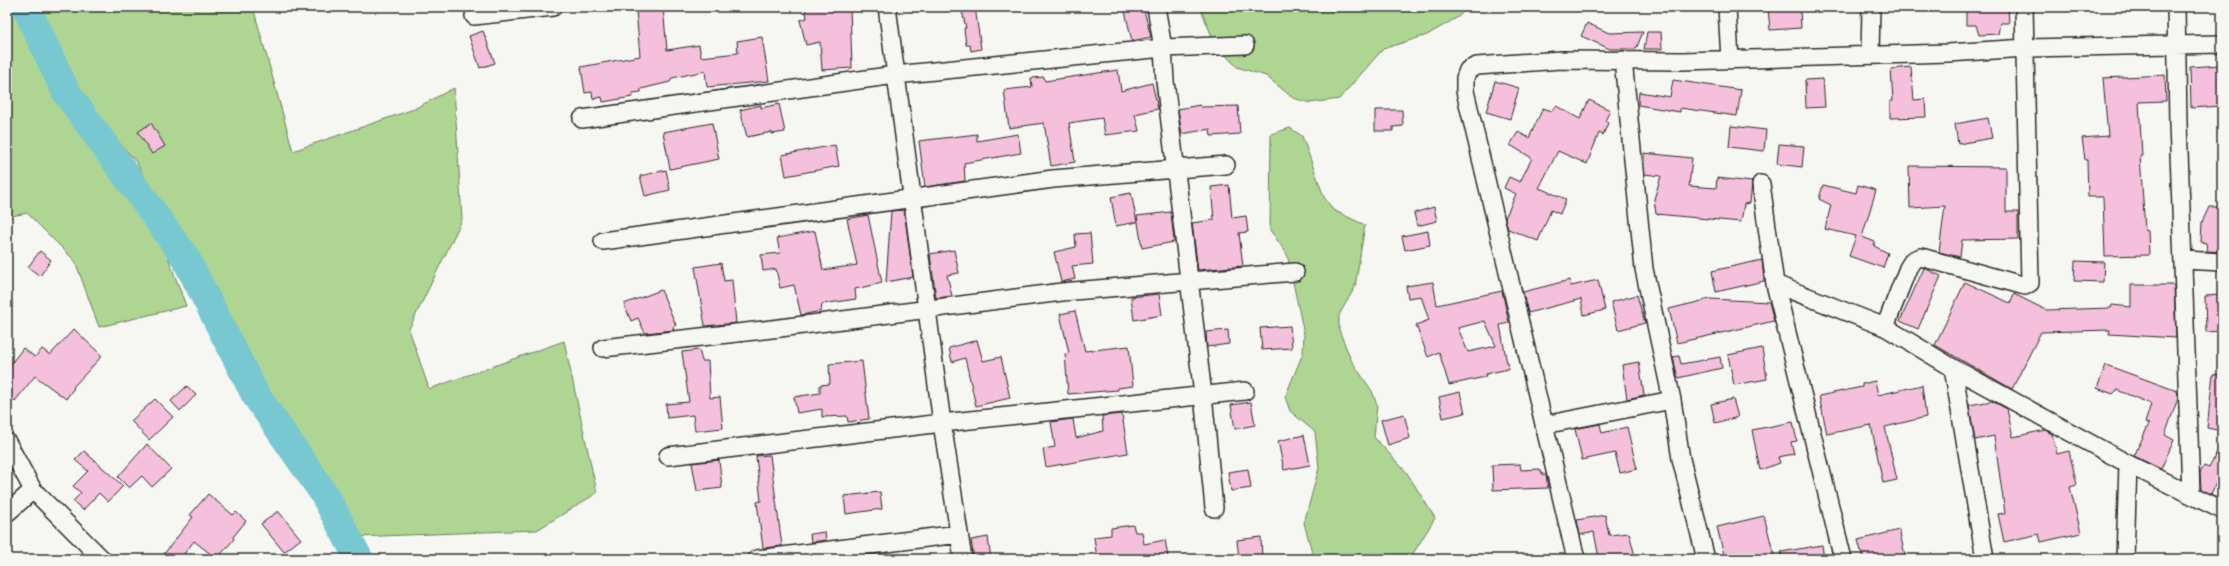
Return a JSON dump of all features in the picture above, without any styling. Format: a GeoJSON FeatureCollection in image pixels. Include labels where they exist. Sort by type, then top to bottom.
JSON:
{"type":"FeatureCollection","features":[{"type":"Feature","properties":{"kind":"street"},"geometry":{"type":"LineString","coordinates":[[474,16],[553,7]]}},
{"type":"Feature","properties":{"kind":"street"},"geometry":{"type":"LineString","coordinates":[[887,7],[942,423],[963,559]]}},
{"type":"Feature","properties":{"kind":"street"},"geometry":{"type":"LineString","coordinates":[[1156,7],[1163,48],[1203,396],[1214,508]]}},
{"type":"Feature","properties":{"kind":"street"},"geometry":{"type":"LineString","coordinates":[[1727,7],[1730,60]]}},
{"type":"Feature","properties":{"kind":"street"},"geometry":{"type":"LineString","coordinates":[[1870,7],[1870,54]]}},
{"type":"Feature","properties":{"kind":"street"},"geometry":{"type":"LineString","coordinates":[[1885,327],[1908,268],[1913,260],[1921,257],[2025,286],[2030,282],[2024,7]]}},
{"type":"Feature","properties":{"kind":"street"},"geometry":{"type":"LineString","coordinates":[[2176,7],[2178,45],[2178,123],[2191,493]]}},
{"type":"Feature","properties":{"kind":"street"},"geometry":{"type":"LineString","coordinates":[[1576,559],[1470,113],[1465,78],[1468,70],[1477,66],[1561,60],[1730,60],[2026,48],[2222,44]]}},
{"type":"Feature","properties":{"kind":"street"},"geometry":{"type":"LineString","coordinates":[[582,120],[895,75],[1163,48],[1244,45]]}},
{"type":"Feature","properties":{"kind":"street"},"geometry":{"type":"LineString","coordinates":[[1623,60],[1644,269],[1672,400],[1681,459],[1706,559]]}},
{"type":"Feature","properties":{"kind":"street"},"geometry":{"type":"LineString","coordinates":[[603,241],[1053,179],[1226,165]]}},
{"type":"Feature","properties":{"kind":"street"},"geometry":{"type":"LineString","coordinates":[[1761,184],[1775,284],[1843,559]]}},
{"type":"Feature","properties":{"kind":"street"},"geometry":{"type":"LineString","coordinates":[[2184,260],[2222,262]]}},
{"type":"Feature","properties":{"kind":"street"},"geometry":{"type":"LineString","coordinates":[[603,348],[927,310],[1062,292],[1296,272]]}},
{"type":"Feature","properties":{"kind":"street"},"geometry":{"type":"LineString","coordinates":[[1775,284],[1885,327],[1953,368],[2128,464],[2191,493],[2222,510]]}},
{"type":"Feature","properties":{"kind":"street"},"geometry":{"type":"LineString","coordinates":[[1953,368],[1985,559]]}},
{"type":"Feature","properties":{"kind":"street"},"geometry":{"type":"LineString","coordinates":[[668,456],[942,423],[1245,391]]}},
{"type":"Feature","properties":{"kind":"street"},"geometry":{"type":"LineString","coordinates":[[1544,425],[1672,400]]}},
{"type":"Feature","properties":{"kind":"street"},"geometry":{"type":"LineString","coordinates":[[7,442],[33,490],[102,559]]}},
{"type":"Feature","properties":{"kind":"street"},"geometry":{"type":"LineString","coordinates":[[2125,559],[2128,464]]}},
{"type":"Feature","properties":{"kind":"street"},"geometry":{"type":"LineString","coordinates":[[7,513],[33,490]]}},
{"type":"Feature","properties":{"kind":"street"},"geometry":{"type":"LineString","coordinates":[[757,559],[959,534]]}},
{"type":"Feature","properties":{"kind":"green space"},"geometry":{"type":"Polygon","coordinates":[[[7,7],[18,7],[44,65],[162,241],[186,306],[99,327],[75,261],[27,213],[7,217],[7,7]]]}},
{"type":"Feature","properties":{"kind":"green space"},"geometry":{"type":"Polygon","coordinates":[[[32,7],[253,7],[293,151],[414,109],[454,88],[462,220],[409,329],[429,389],[564,341],[597,493],[537,530],[355,537],[318,473],[305,463],[213,298],[196,255],[159,210],[137,163],[78,95],[51,49],[32,7]]]}},
{"type":"Feature","properties":{"kind":"green space"},"geometry":{"type":"Polygon","coordinates":[[[1200,7],[1468,7],[1458,17],[1427,35],[1383,49],[1339,99],[1310,103],[1293,98],[1266,76],[1237,67],[1215,44],[1200,7]]]}},
{"type":"Feature","properties":{"kind":"green space"},"geometry":{"type":"Polygon","coordinates":[[[1290,128],[1302,136],[1324,197],[1333,210],[1365,225],[1355,287],[1339,315],[1339,330],[1351,360],[1372,391],[1377,405],[1374,437],[1407,473],[1435,518],[1411,557],[1395,559],[1314,559],[1304,523],[1319,468],[1315,432],[1290,411],[1285,397],[1303,353],[1304,334],[1287,254],[1270,230],[1271,134],[1290,128]]]}},
{"type":"Feature","properties":{"kind":"building"},"geometry":{"type":"Polygon","coordinates":[[[663,7],[667,50],[699,45],[701,57],[738,53],[737,41],[762,37],[769,81],[707,87],[705,71],[672,78],[670,82],[641,89],[641,92],[633,93],[632,97],[603,102],[602,97],[593,99],[592,92],[585,93],[581,67],[640,56],[636,10],[663,7]]]}},
{"type":"Feature","properties":{"kind":"building"},"geometry":{"type":"Polygon","coordinates":[[[805,7],[850,7],[852,68],[822,70],[820,42],[806,45],[800,20],[807,18],[805,7]]]}},
{"type":"Feature","properties":{"kind":"building"},"geometry":{"type":"Polygon","coordinates":[[[961,7],[975,7],[981,49],[971,51],[970,45],[966,45],[964,28],[966,28],[961,7]]]}},
{"type":"Feature","properties":{"kind":"building"},"geometry":{"type":"Polygon","coordinates":[[[1124,7],[1143,7],[1151,37],[1132,41],[1124,7]]]}},
{"type":"Feature","properties":{"kind":"building"},"geometry":{"type":"Polygon","coordinates":[[[1768,7],[1800,7],[1801,28],[1770,30],[1768,7]]]}},
{"type":"Feature","properties":{"kind":"building"},"geometry":{"type":"Polygon","coordinates":[[[1966,7],[2008,7],[2009,23],[2000,23],[1998,34],[1979,35],[1976,25],[1966,25],[1966,7]]]}},
{"type":"Feature","properties":{"kind":"building"},"geometry":{"type":"Polygon","coordinates":[[[1587,23],[1609,33],[1643,32],[1636,49],[1610,49],[1581,36],[1587,23]]]}},
{"type":"Feature","properties":{"kind":"building"},"geometry":{"type":"Polygon","coordinates":[[[483,31],[495,63],[480,68],[469,36],[483,31]]]}},
{"type":"Feature","properties":{"kind":"building"},"geometry":{"type":"Polygon","coordinates":[[[1647,32],[1661,32],[1662,49],[1644,49],[1647,32]]]}},
{"type":"Feature","properties":{"kind":"building"},"geometry":{"type":"Polygon","coordinates":[[[2221,65],[2222,106],[2191,108],[2190,67],[2221,65]]]}},
{"type":"Feature","properties":{"kind":"building"},"geometry":{"type":"Polygon","coordinates":[[[1911,67],[1914,100],[1925,99],[1926,117],[1890,118],[1890,101],[1893,101],[1891,69],[1911,67]]]}},
{"type":"Feature","properties":{"kind":"building"},"geometry":{"type":"Polygon","coordinates":[[[1118,70],[1121,91],[1152,83],[1158,109],[1135,114],[1139,131],[1105,135],[1102,118],[1069,123],[1075,162],[1051,166],[1044,123],[1009,128],[1004,90],[1032,87],[1031,78],[1044,77],[1045,81],[1118,70]]]}},
{"type":"Feature","properties":{"kind":"building"},"geometry":{"type":"Polygon","coordinates":[[[2165,75],[2166,101],[2139,102],[2142,156],[2140,156],[2145,230],[2148,231],[2149,255],[2105,256],[2103,197],[2088,197],[2087,160],[2085,160],[2082,138],[2108,136],[2103,78],[2165,75]]]}},
{"type":"Feature","properties":{"kind":"building"},"geometry":{"type":"Polygon","coordinates":[[[1823,79],[1825,107],[1806,108],[1805,80],[1823,79]]]}},
{"type":"Feature","properties":{"kind":"building"},"geometry":{"type":"Polygon","coordinates":[[[1673,80],[1741,90],[1737,116],[1680,108],[1680,112],[1638,105],[1639,92],[1670,97],[1673,80]]]}},
{"type":"Feature","properties":{"kind":"building"},"geometry":{"type":"Polygon","coordinates":[[[1495,81],[1519,88],[1510,119],[1486,112],[1495,81]]]}},
{"type":"Feature","properties":{"kind":"building"},"geometry":{"type":"Polygon","coordinates":[[[1589,100],[1610,110],[1605,121],[1608,123],[1603,135],[1599,133],[1587,164],[1558,151],[1539,188],[1566,199],[1560,214],[1551,210],[1538,241],[1508,229],[1505,218],[1516,194],[1504,188],[1509,177],[1520,182],[1532,158],[1510,145],[1518,132],[1529,138],[1543,108],[1552,111],[1556,106],[1580,119],[1589,100]]]}},
{"type":"Feature","properties":{"kind":"building"},"geometry":{"type":"Polygon","coordinates":[[[779,104],[785,132],[772,134],[772,132],[747,137],[740,110],[761,105],[761,108],[779,104]]]}},
{"type":"Feature","properties":{"kind":"building"},"geometry":{"type":"Polygon","coordinates":[[[1200,105],[1201,107],[1238,106],[1240,134],[1211,136],[1210,129],[1182,134],[1178,109],[1200,105]]]}},
{"type":"Feature","properties":{"kind":"building"},"geometry":{"type":"Polygon","coordinates":[[[1375,110],[1402,110],[1403,126],[1393,127],[1393,131],[1375,131],[1375,110]]]}},
{"type":"Feature","properties":{"kind":"building"},"geometry":{"type":"Polygon","coordinates":[[[1988,118],[1992,138],[1958,144],[1955,124],[1988,118]]]}},
{"type":"Feature","properties":{"kind":"building"},"geometry":{"type":"Polygon","coordinates":[[[151,123],[165,146],[152,154],[138,132],[151,123]]]}},
{"type":"Feature","properties":{"kind":"building"},"geometry":{"type":"Polygon","coordinates":[[[712,123],[719,159],[670,169],[663,132],[712,123]]]}},
{"type":"Feature","properties":{"kind":"building"},"geometry":{"type":"Polygon","coordinates":[[[1731,126],[1766,130],[1764,151],[1729,147],[1731,126]]]}},
{"type":"Feature","properties":{"kind":"building"},"geometry":{"type":"Polygon","coordinates":[[[977,134],[977,141],[1018,134],[1021,153],[964,163],[965,181],[925,187],[919,141],[977,134]]]}},
{"type":"Feature","properties":{"kind":"building"},"geometry":{"type":"Polygon","coordinates":[[[1779,144],[1804,146],[1802,167],[1777,164],[1779,144]]]}},
{"type":"Feature","properties":{"kind":"building"},"geometry":{"type":"Polygon","coordinates":[[[835,145],[839,166],[786,176],[782,155],[835,145]]]}},
{"type":"Feature","properties":{"kind":"building"},"geometry":{"type":"Polygon","coordinates":[[[1644,153],[1692,158],[1689,186],[1716,188],[1717,178],[1752,182],[1750,203],[1744,204],[1741,222],[1656,214],[1654,199],[1661,176],[1644,174],[1644,153]]]}},
{"type":"Feature","properties":{"kind":"building"},"geometry":{"type":"Polygon","coordinates":[[[1909,166],[2006,167],[2006,212],[2018,212],[2018,239],[1962,240],[1960,257],[1939,252],[1945,206],[1910,208],[1909,166]]]}},
{"type":"Feature","properties":{"kind":"building"},"geometry":{"type":"Polygon","coordinates":[[[666,170],[670,190],[645,196],[640,176],[666,170]]]}},
{"type":"Feature","properties":{"kind":"building"},"geometry":{"type":"Polygon","coordinates":[[[1229,185],[1232,218],[1246,216],[1248,232],[1239,233],[1243,266],[1198,270],[1192,223],[1214,220],[1211,187],[1229,185]]]}},
{"type":"Feature","properties":{"kind":"building"},"geometry":{"type":"Polygon","coordinates":[[[1823,185],[1856,193],[1858,185],[1876,190],[1862,237],[1875,242],[1874,246],[1888,253],[1883,268],[1849,256],[1856,236],[1825,229],[1831,205],[1819,199],[1823,185]]]}},
{"type":"Feature","properties":{"kind":"building"},"geometry":{"type":"Polygon","coordinates":[[[1131,193],[1137,222],[1116,226],[1111,197],[1131,193]]]}},
{"type":"Feature","properties":{"kind":"building"},"geometry":{"type":"Polygon","coordinates":[[[1434,207],[1437,221],[1417,226],[1414,213],[1434,207]]]}},
{"type":"Feature","properties":{"kind":"building"},"geometry":{"type":"Polygon","coordinates":[[[2209,207],[2222,207],[2222,252],[2207,251],[2206,243],[2201,242],[2202,222],[2209,207]]]}},
{"type":"Feature","properties":{"kind":"building"},"geometry":{"type":"Polygon","coordinates":[[[904,210],[913,277],[886,282],[891,211],[904,210]]]}},
{"type":"Feature","properties":{"kind":"building"},"geometry":{"type":"Polygon","coordinates":[[[1171,212],[1174,242],[1142,248],[1137,216],[1171,212]]]}},
{"type":"Feature","properties":{"kind":"building"},"geometry":{"type":"Polygon","coordinates":[[[868,215],[882,283],[855,289],[856,299],[822,304],[821,311],[801,315],[794,285],[780,288],[776,269],[763,271],[761,255],[780,253],[777,238],[815,231],[823,270],[857,265],[847,219],[868,215]]]}},
{"type":"Feature","properties":{"kind":"building"},"geometry":{"type":"Polygon","coordinates":[[[1428,231],[1430,245],[1405,250],[1402,236],[1428,231]]]}},
{"type":"Feature","properties":{"kind":"building"},"geometry":{"type":"Polygon","coordinates":[[[1090,233],[1093,264],[1072,266],[1075,279],[1061,282],[1054,252],[1076,247],[1075,234],[1090,233]]]}},
{"type":"Feature","properties":{"kind":"building"},"geometry":{"type":"Polygon","coordinates":[[[954,250],[959,273],[947,275],[952,296],[936,298],[930,254],[954,250]]]}},
{"type":"Feature","properties":{"kind":"building"},"geometry":{"type":"Polygon","coordinates":[[[40,251],[51,260],[40,276],[28,267],[40,251]]]}},
{"type":"Feature","properties":{"kind":"building"},"geometry":{"type":"Polygon","coordinates":[[[1762,260],[1764,281],[1716,292],[1712,271],[1762,260]]]}},
{"type":"Feature","properties":{"kind":"building"},"geometry":{"type":"Polygon","coordinates":[[[2075,261],[2104,262],[2103,282],[2074,281],[2075,261]]]}},
{"type":"Feature","properties":{"kind":"building"},"geometry":{"type":"Polygon","coordinates":[[[721,263],[724,281],[732,280],[736,323],[705,326],[695,267],[721,263]]]}},
{"type":"Feature","properties":{"kind":"building"},"geometry":{"type":"Polygon","coordinates":[[[1924,268],[1941,276],[1918,329],[1900,321],[1924,268]]]}},
{"type":"Feature","properties":{"kind":"building"},"geometry":{"type":"Polygon","coordinates":[[[1570,280],[1571,286],[1598,280],[1605,310],[1584,315],[1581,299],[1528,313],[1523,292],[1570,280]]]}},
{"type":"Feature","properties":{"kind":"building"},"geometry":{"type":"Polygon","coordinates":[[[1433,282],[1437,305],[1502,291],[1509,323],[1500,325],[1508,369],[1486,374],[1485,377],[1449,385],[1439,352],[1428,357],[1416,325],[1429,320],[1421,296],[1408,298],[1406,286],[1433,282]],[[1485,321],[1458,328],[1468,352],[1496,346],[1485,321]]]}},
{"type":"Feature","properties":{"kind":"building"},"geometry":{"type":"Polygon","coordinates":[[[1965,282],[2010,303],[2014,294],[2046,310],[2111,308],[2112,305],[2131,307],[2131,285],[2174,285],[2176,338],[2109,334],[2110,330],[2041,332],[2012,389],[1935,345],[1965,282]]]}},
{"type":"Feature","properties":{"kind":"building"},"geometry":{"type":"Polygon","coordinates":[[[661,290],[676,325],[673,327],[674,330],[645,333],[638,318],[631,321],[624,304],[661,290]]]}},
{"type":"Feature","properties":{"kind":"building"},"geometry":{"type":"Polygon","coordinates":[[[1159,294],[1162,315],[1134,320],[1131,297],[1159,294]]]}},
{"type":"Feature","properties":{"kind":"building"},"geometry":{"type":"Polygon","coordinates":[[[1637,295],[1645,323],[1618,330],[1611,302],[1637,295]]]}},
{"type":"Feature","properties":{"kind":"building"},"geometry":{"type":"Polygon","coordinates":[[[2222,295],[2222,331],[2206,332],[2205,296],[2222,295]]]}},
{"type":"Feature","properties":{"kind":"building"},"geometry":{"type":"Polygon","coordinates":[[[1710,299],[1769,302],[1774,321],[1677,343],[1669,309],[1710,299]]]}},
{"type":"Feature","properties":{"kind":"building"},"geometry":{"type":"Polygon","coordinates":[[[1075,311],[1085,351],[1129,346],[1133,386],[1118,388],[1118,390],[1068,394],[1065,354],[1069,353],[1060,314],[1075,311]]]}},
{"type":"Feature","properties":{"kind":"building"},"geometry":{"type":"Polygon","coordinates":[[[1290,326],[1292,348],[1262,350],[1260,328],[1290,326]]]}},
{"type":"Feature","properties":{"kind":"building"},"geometry":{"type":"Polygon","coordinates":[[[74,329],[102,356],[73,387],[74,388],[66,399],[35,376],[15,401],[7,394],[7,369],[23,348],[35,357],[42,349],[50,355],[74,329]]]}},
{"type":"Feature","properties":{"kind":"building"},"geometry":{"type":"Polygon","coordinates":[[[1228,330],[1229,344],[1207,347],[1206,332],[1228,330]]]}},
{"type":"Feature","properties":{"kind":"building"},"geometry":{"type":"Polygon","coordinates":[[[977,340],[983,361],[1001,357],[1010,398],[976,406],[965,358],[952,362],[949,348],[977,340]]]}},
{"type":"Feature","properties":{"kind":"building"},"geometry":{"type":"Polygon","coordinates":[[[1762,348],[1767,379],[1734,385],[1728,355],[1762,348]]]}},
{"type":"Feature","properties":{"kind":"building"},"geometry":{"type":"Polygon","coordinates":[[[699,350],[702,361],[708,361],[710,398],[720,397],[723,428],[695,431],[693,415],[667,418],[666,404],[689,402],[682,352],[699,350]]]}},
{"type":"Feature","properties":{"kind":"building"},"geometry":{"type":"Polygon","coordinates":[[[1679,356],[1681,364],[1720,357],[1722,368],[1678,378],[1673,357],[1679,356]]]}},
{"type":"Feature","properties":{"kind":"building"},"geometry":{"type":"Polygon","coordinates":[[[862,361],[869,419],[848,422],[847,416],[822,417],[822,409],[797,413],[794,397],[820,393],[820,385],[830,384],[829,364],[862,361]]]}},
{"type":"Feature","properties":{"kind":"building"},"geometry":{"type":"Polygon","coordinates":[[[1639,362],[1644,395],[1627,399],[1622,365],[1639,362]]]}},
{"type":"Feature","properties":{"kind":"building"},"geometry":{"type":"Polygon","coordinates":[[[2106,365],[2177,391],[2178,398],[2165,435],[2174,440],[2161,469],[2134,456],[2149,424],[2145,423],[2151,404],[2117,390],[2113,394],[2097,388],[2106,365]]]}},
{"type":"Feature","properties":{"kind":"building"},"geometry":{"type":"Polygon","coordinates":[[[2213,374],[2222,375],[2222,431],[2207,428],[2213,374]]]}},
{"type":"Feature","properties":{"kind":"building"},"geometry":{"type":"Polygon","coordinates":[[[1875,381],[1878,395],[1922,385],[1926,417],[1885,427],[1897,480],[1883,483],[1871,425],[1827,434],[1819,396],[1862,387],[1862,384],[1875,381]]]}},
{"type":"Feature","properties":{"kind":"building"},"geometry":{"type":"Polygon","coordinates":[[[187,386],[196,395],[180,411],[171,401],[187,386]]]}},
{"type":"Feature","properties":{"kind":"building"},"geometry":{"type":"Polygon","coordinates":[[[1460,392],[1465,413],[1443,418],[1439,397],[1460,392]]]}},
{"type":"Feature","properties":{"kind":"building"},"geometry":{"type":"Polygon","coordinates":[[[155,399],[173,417],[149,440],[131,421],[155,399]]]}},
{"type":"Feature","properties":{"kind":"building"},"geometry":{"type":"Polygon","coordinates":[[[1733,399],[1738,417],[1715,423],[1711,404],[1733,399]]]}},
{"type":"Feature","properties":{"kind":"building"},"geometry":{"type":"Polygon","coordinates":[[[1992,401],[2007,409],[2013,437],[2045,430],[2052,434],[2057,454],[2069,451],[2077,485],[2070,487],[2081,533],[2041,542],[2039,534],[2004,542],[1998,514],[2005,513],[1994,436],[1975,440],[1969,405],[1992,401]]]}},
{"type":"Feature","properties":{"kind":"building"},"geometry":{"type":"Polygon","coordinates":[[[1251,402],[1255,425],[1235,429],[1231,405],[1251,402]]]}},
{"type":"Feature","properties":{"kind":"building"},"geometry":{"type":"Polygon","coordinates":[[[1122,414],[1128,453],[1046,467],[1043,449],[1055,447],[1051,422],[1073,419],[1076,438],[1103,431],[1102,416],[1122,414]]]}},
{"type":"Feature","properties":{"kind":"building"},"geometry":{"type":"Polygon","coordinates":[[[1404,414],[1410,438],[1388,445],[1381,420],[1404,414]]]}},
{"type":"Feature","properties":{"kind":"building"},"geometry":{"type":"Polygon","coordinates":[[[1793,422],[1797,441],[1791,442],[1794,454],[1778,457],[1780,463],[1760,470],[1752,430],[1793,422]]]}},
{"type":"Feature","properties":{"kind":"building"},"geometry":{"type":"Polygon","coordinates":[[[1600,424],[1602,433],[1627,427],[1637,469],[1620,473],[1615,453],[1582,460],[1575,429],[1600,424]]]}},
{"type":"Feature","properties":{"kind":"building"},"geometry":{"type":"Polygon","coordinates":[[[1304,435],[1310,465],[1284,470],[1278,441],[1304,435]]]}},
{"type":"Feature","properties":{"kind":"building"},"geometry":{"type":"Polygon","coordinates":[[[2222,443],[2222,470],[2211,494],[2201,489],[2200,473],[2204,466],[2209,468],[2222,443]]]}},
{"type":"Feature","properties":{"kind":"building"},"geometry":{"type":"Polygon","coordinates":[[[147,444],[171,469],[152,487],[142,476],[129,488],[118,477],[147,444]]]}},
{"type":"Feature","properties":{"kind":"building"},"geometry":{"type":"Polygon","coordinates":[[[84,451],[123,486],[108,502],[99,493],[83,510],[73,501],[81,493],[73,486],[88,471],[75,460],[84,451]]]}},
{"type":"Feature","properties":{"kind":"building"},"geometry":{"type":"Polygon","coordinates":[[[770,455],[782,546],[763,548],[757,502],[761,501],[756,456],[770,455]]]}},
{"type":"Feature","properties":{"kind":"building"},"geometry":{"type":"Polygon","coordinates":[[[719,460],[722,488],[697,491],[692,463],[719,460]]]}},
{"type":"Feature","properties":{"kind":"building"},"geometry":{"type":"Polygon","coordinates":[[[1520,464],[1521,470],[1540,469],[1543,475],[1546,475],[1548,488],[1493,490],[1492,465],[1520,464]]]}},
{"type":"Feature","properties":{"kind":"building"},"geometry":{"type":"Polygon","coordinates":[[[1248,469],[1251,488],[1231,491],[1228,472],[1248,469]]]}},
{"type":"Feature","properties":{"kind":"building"},"geometry":{"type":"Polygon","coordinates":[[[880,492],[882,509],[846,514],[844,496],[880,492]]]}},
{"type":"Feature","properties":{"kind":"building"},"geometry":{"type":"Polygon","coordinates":[[[208,494],[233,515],[236,512],[246,521],[233,537],[234,539],[217,559],[194,541],[180,559],[160,559],[193,517],[190,515],[208,494]]]}},
{"type":"Feature","properties":{"kind":"building"},"geometry":{"type":"Polygon","coordinates":[[[278,511],[301,539],[284,552],[261,524],[278,511]]]}},
{"type":"Feature","properties":{"kind":"building"},"geometry":{"type":"Polygon","coordinates":[[[1605,515],[1609,535],[1629,533],[1635,556],[1622,559],[1618,559],[1616,556],[1599,558],[1594,532],[1580,535],[1577,520],[1605,515]]]}},
{"type":"Feature","properties":{"kind":"building"},"geometry":{"type":"Polygon","coordinates":[[[1764,516],[1775,559],[1725,559],[1717,527],[1764,516]]]}},
{"type":"Feature","properties":{"kind":"building"},"geometry":{"type":"Polygon","coordinates":[[[1133,525],[1135,532],[1142,532],[1144,544],[1165,540],[1168,557],[1156,559],[1097,559],[1094,537],[1111,535],[1111,528],[1133,525]]]}},
{"type":"Feature","properties":{"kind":"building"},"geometry":{"type":"Polygon","coordinates":[[[1899,530],[1906,559],[1863,559],[1858,540],[1899,530]]]}},
{"type":"Feature","properties":{"kind":"building"},"geometry":{"type":"Polygon","coordinates":[[[825,532],[826,540],[811,542],[810,534],[825,532]]]}},
{"type":"Feature","properties":{"kind":"building"},"geometry":{"type":"Polygon","coordinates":[[[988,537],[991,559],[974,559],[971,540],[988,537]]]}},
{"type":"Feature","properties":{"kind":"building"},"geometry":{"type":"Polygon","coordinates":[[[1261,537],[1262,559],[1239,559],[1237,540],[1261,537]]]}},
{"type":"Feature","properties":{"kind":"building"},"geometry":{"type":"Polygon","coordinates":[[[1822,545],[1824,559],[1782,559],[1781,552],[1822,545]]]}},
{"type":"Feature","properties":{"kind":"waterway"},"geometry":{"type":"LineString","coordinates":[[26,7],[66,92],[185,257],[255,394],[323,492],[359,559]]}}]}
